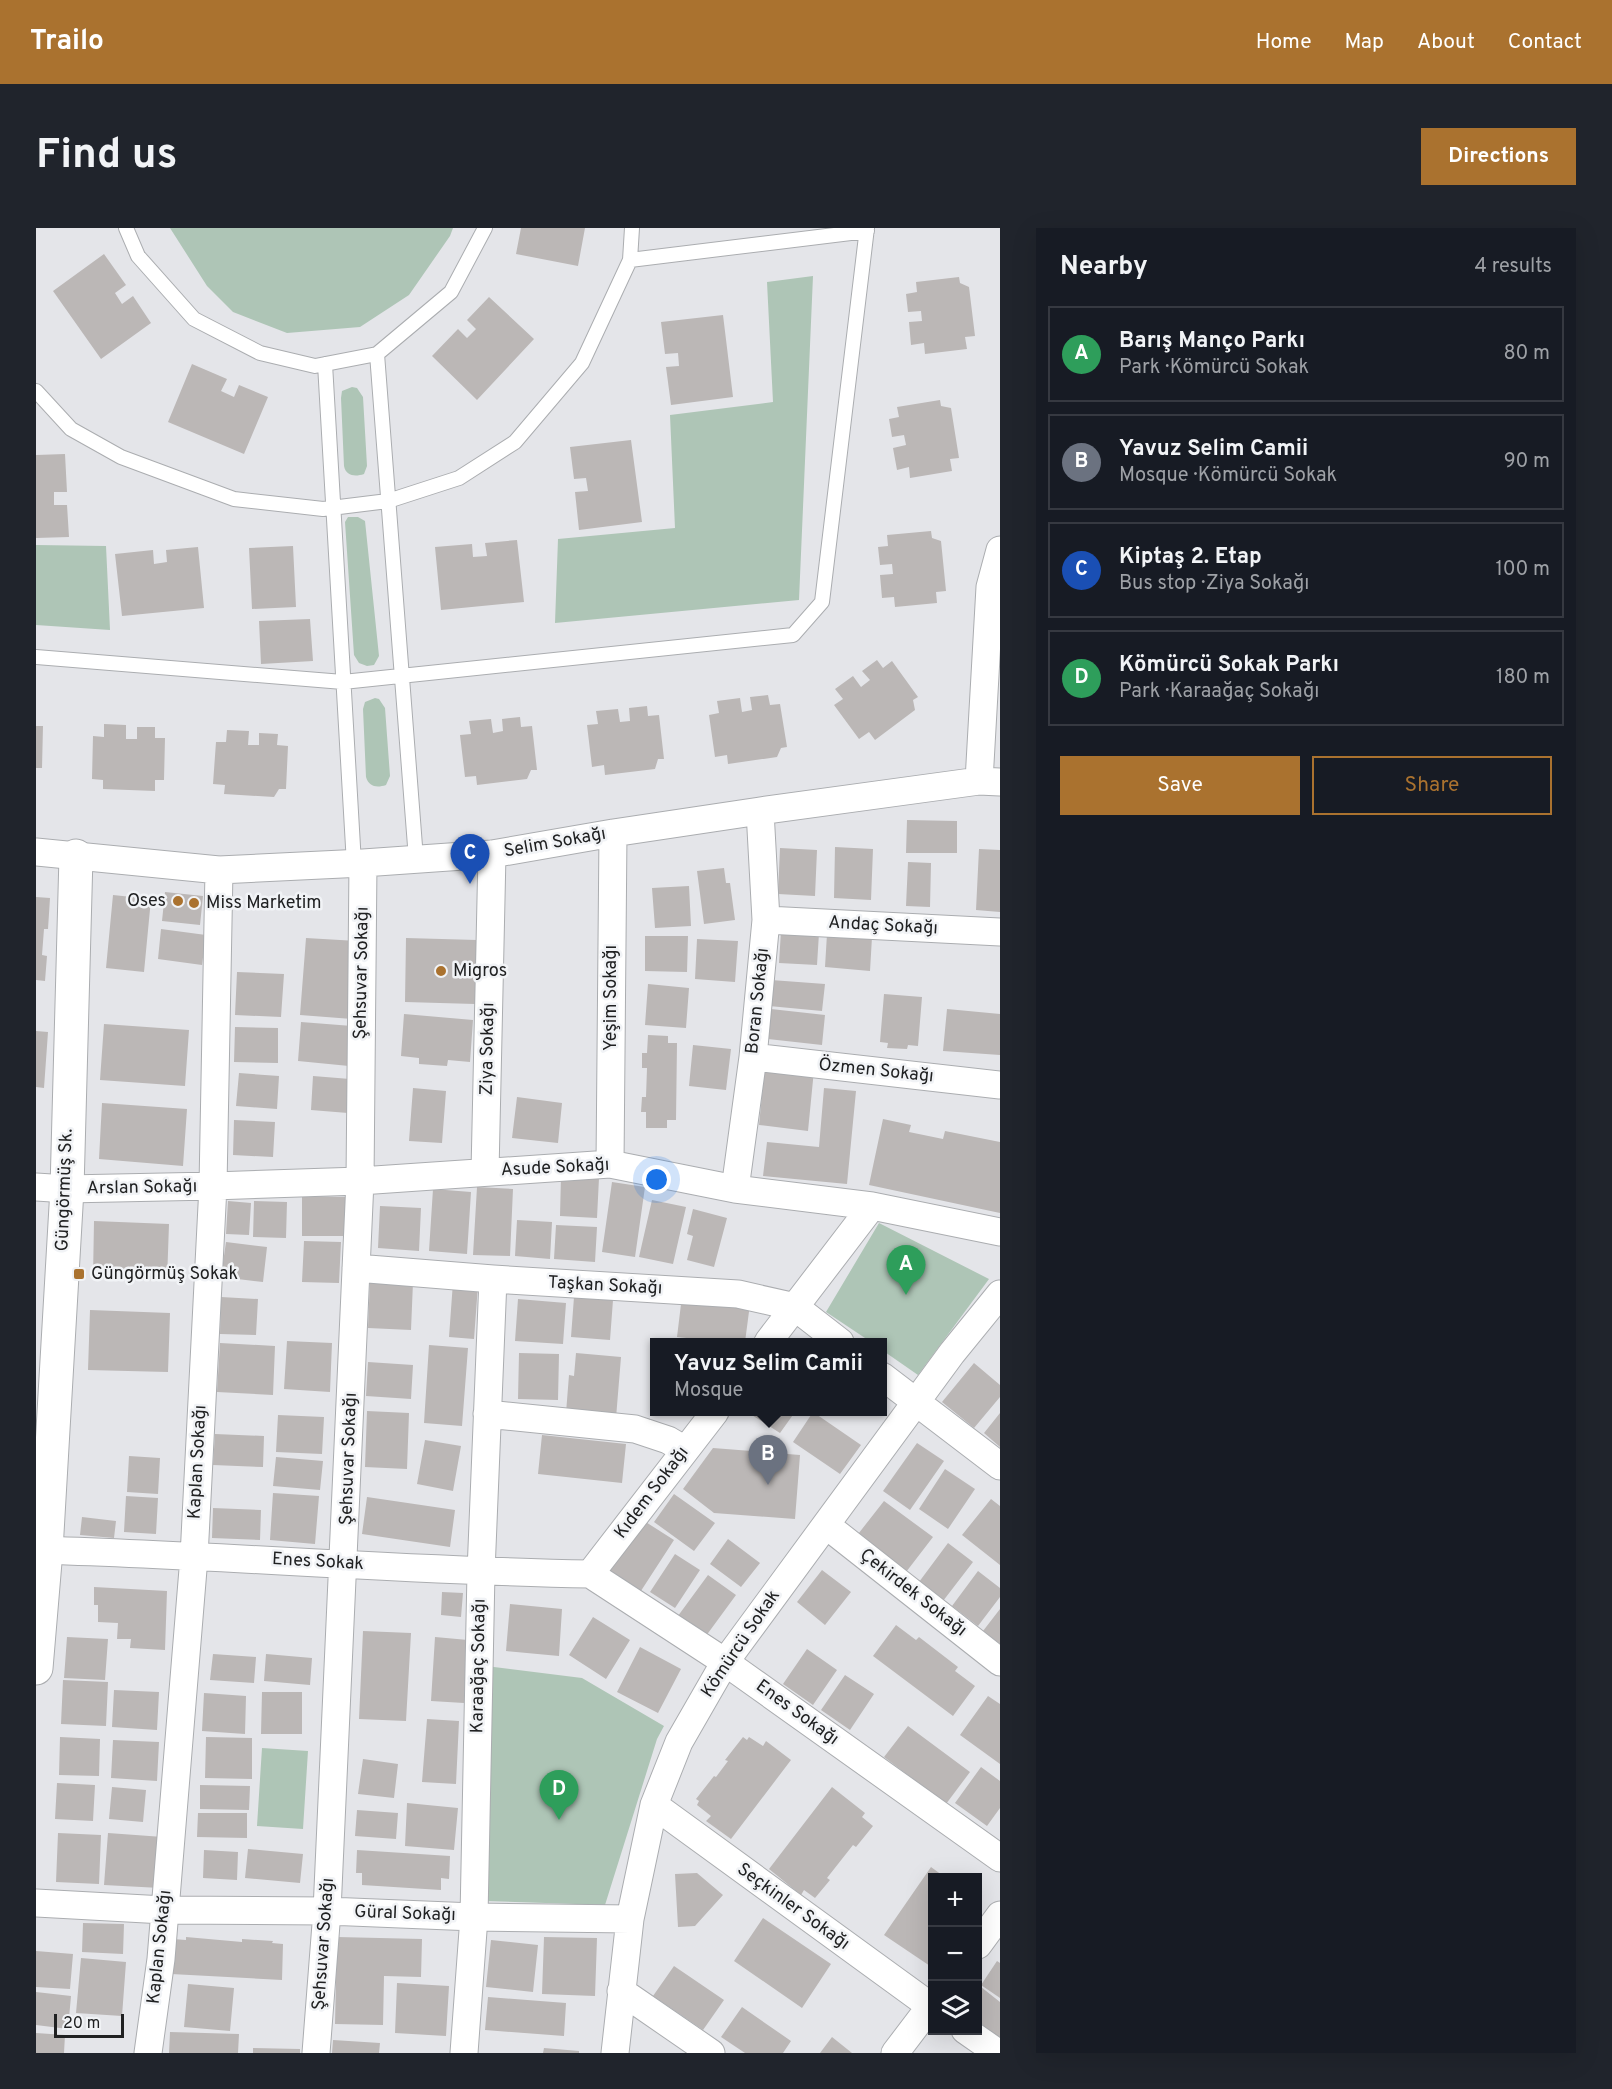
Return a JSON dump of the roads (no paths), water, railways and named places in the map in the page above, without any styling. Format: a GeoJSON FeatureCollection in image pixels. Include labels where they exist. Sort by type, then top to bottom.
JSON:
{"type":"FeatureCollection","features":[{"type":"Feature","properties":{"kind":"street"},"geometry":{"type":"LineString","coordinates":[[989,781],[990,587],[1000,550]]}},
{"type":"Feature","properties":{"kind":"street","name":"Selim Sokağı"},"geometry":{"type":"LineString","coordinates":[[36,852],[219,870],[359,864],[492,854],[760,811],[989,781]]}},
{"type":"Feature","properties":{"kind":"street","name":"Boran Sokağı"},"geometry":{"type":"LineString","coordinates":[[735,1189],[753,1058],[766,920],[760,811]]}},
{"type":"Feature","properties":{"kind":"street","name":"Yeşim Sokağı"},"geometry":{"type":"LineString","coordinates":[[610,1164],[613,833]]}},
{"type":"Feature","properties":{"kind":"street","name":"Ziya Sokağı"},"geometry":{"type":"LineString","coordinates":[[485,1172],[492,854]]}},
{"type":"Feature","properties":{"kind":"street","name":"Güngörmüş Sk."},"geometry":{"type":"LineString","coordinates":[[36,1668],[51,1188],[76,856]]}},
{"type":"Feature","properties":{"kind":"street","name":"Şehsuvar Sokağı"},"geometry":{"type":"LineString","coordinates":[[316,2053],[327,1911],[360,1180],[359,864]]}},
{"type":"Feature","properties":{"kind":"street","name":"Kaplan Sokağı"},"geometry":{"type":"LineString","coordinates":[[148,2053],[161,1959],[194,1557],[213,1186],[219,870]]}},
{"type":"Feature","properties":{"kind":"street","name":"Andaç Sokağı"},"geometry":{"type":"LineString","coordinates":[[766,920],[1000,932]]}},
{"type":"Feature","properties":{"kind":"street","name":"Özmen Sokağı"},"geometry":{"type":"LineString","coordinates":[[753,1058],[1000,1085]]}},
{"type":"Feature","properties":{"kind":"street","name":"Asude Sokağı"},"geometry":{"type":"LineString","coordinates":[[213,1186],[360,1180],[610,1164],[735,1189],[872,1206],[1000,1232]]}},
{"type":"Feature","properties":{"kind":"street","name":"Arslan Sokağı"},"geometry":{"type":"LineString","coordinates":[[51,1188],[213,1186]]}},
{"type":"Feature","properties":{"kind":"street"},"geometry":{"type":"LineString","coordinates":[[771,1338],[872,1206]]}},
{"type":"Feature","properties":{"kind":"street","name":"Taşkan Sokağı"},"geometry":{"type":"LineString","coordinates":[[356,1268],[738,1294],[795,1307],[835,1338]]}},
{"type":"Feature","properties":{"kind":"street","name":"Karaağaç Sokağı"},"geometry":{"type":"LineString","coordinates":[[464,2053],[474,1917],[481,1572],[493,1279]]}},
{"type":"Feature","properties":{"kind":"street","name":"Kömürcü Sokak"},"geometry":{"type":"LineString","coordinates":[[615,2053],[630,1919],[654,1805],[679,1742],[725,1662],[951,1353],[1000,1294]]}},
{"type":"Feature","properties":{"kind":"street"},"geometry":{"type":"LineString","coordinates":[[887,1380],[1000,1466]]}},
{"type":"Feature","properties":{"kind":"street"},"geometry":{"type":"LineString","coordinates":[[487,1414],[635,1429],[668,1440],[685,1450]]}},
{"type":"Feature","properties":{"kind":"street","name":"Kıdem Sokağı"},"geometry":{"type":"LineString","coordinates":[[590,1574],[712,1416]]}},
{"type":"Feature","properties":{"kind":"street","name":"Çekirdek Sokağı"},"geometry":{"type":"LineString","coordinates":[[826,1524],[1000,1662]]}},
{"type":"Feature","properties":{"kind":"street","name":"Enes Sokak"},"geometry":{"type":"LineString","coordinates":[[41,1550],[344,1563],[481,1572],[590,1574]]}},
{"type":"Feature","properties":{"kind":"street","name":"Enes Sokağı"},"geometry":{"type":"LineString","coordinates":[[590,1574],[725,1662],[1000,1858]]}},
{"type":"Feature","properties":{"kind":"street","name":"Seçkinler Sokağı"},"geometry":{"type":"LineString","coordinates":[[654,1805],[928,2003]]}},
{"type":"Feature","properties":{"kind":"street","name":"Güral Sokağı"},"geometry":{"type":"LineString","coordinates":[[36,1903],[164,1910],[327,1911],[474,1917],[630,1919]]}},
{"type":"Feature","properties":{"kind":"street"},"geometry":{"type":"LineString","coordinates":[[982,1940],[1000,1915]]}},
{"type":"Feature","properties":{"kind":"street"},"geometry":{"type":"LineString","coordinates":[[621,1991],[711,2053]]}},
{"type":"Feature","properties":{"kind":"street"},"geometry":{"type":"LineString","coordinates":[[895,2053],[928,2011]]}},
{"type":"Feature","properties":{"kind":"street"},"geometry":{"type":"LineString","coordinates":[[971,2035],[998,2053]]}},
{"type":"Feature","properties":{"kind":"lane"},"geometry":{"type":"LineString","coordinates":[[126,228],[138,256],[194,319],[260,353],[315,366],[377,354],[450,292],[485,228]]}},
{"type":"Feature","properties":{"kind":"lane"},"geometry":{"type":"LineString","coordinates":[[36,391],[71,429],[121,457],[234,499],[323,509],[388,501],[459,478],[515,442],[582,363],[630,260],[632,228]]}},
{"type":"Feature","properties":{"kind":"lane"},"geometry":{"type":"LineString","coordinates":[[36,657],[344,682],[793,635],[822,602],[867,229],[630,260]]}},
{"type":"Feature","properties":{"kind":"lane"},"geometry":{"type":"LineString","coordinates":[[377,354],[416,859]]}},
{"type":"Feature","properties":{"kind":"lane"},"geometry":{"type":"LineString","coordinates":[[326,364],[344,682],[359,864]]}},
{"type":"Feature","properties":{"kind":"place","name":"Kiptaş 2. Etap"},"geometry":{"type":"Point","coordinates":[470,884]}},
{"type":"Feature","properties":{"kind":"place","name":"Oses"},"geometry":{"type":"Point","coordinates":[178,901]}},
{"type":"Feature","properties":{"kind":"place","name":"Miss Marketim"},"geometry":{"type":"Point","coordinates":[194,903]}},
{"type":"Feature","properties":{"kind":"place","name":"Migros"},"geometry":{"type":"Point","coordinates":[441,971]}},
{"type":"Feature","properties":{"kind":"place","name":"Güngörmüş Sokak"},"geometry":{"type":"Point","coordinates":[79,1274]}},
{"type":"Feature","properties":{"kind":"place","name":"Barış Manço Parkı"},"geometry":{"type":"Point","coordinates":[906,1295]}},
{"type":"Feature","properties":{"kind":"place","name":"Yavuz Selim Camii"},"geometry":{"type":"Point","coordinates":[768,1485]}},
{"type":"Feature","properties":{"kind":"place","name":"Kömürcü Sokak Parkı"},"geometry":{"type":"Point","coordinates":[559,1820]}}]}
